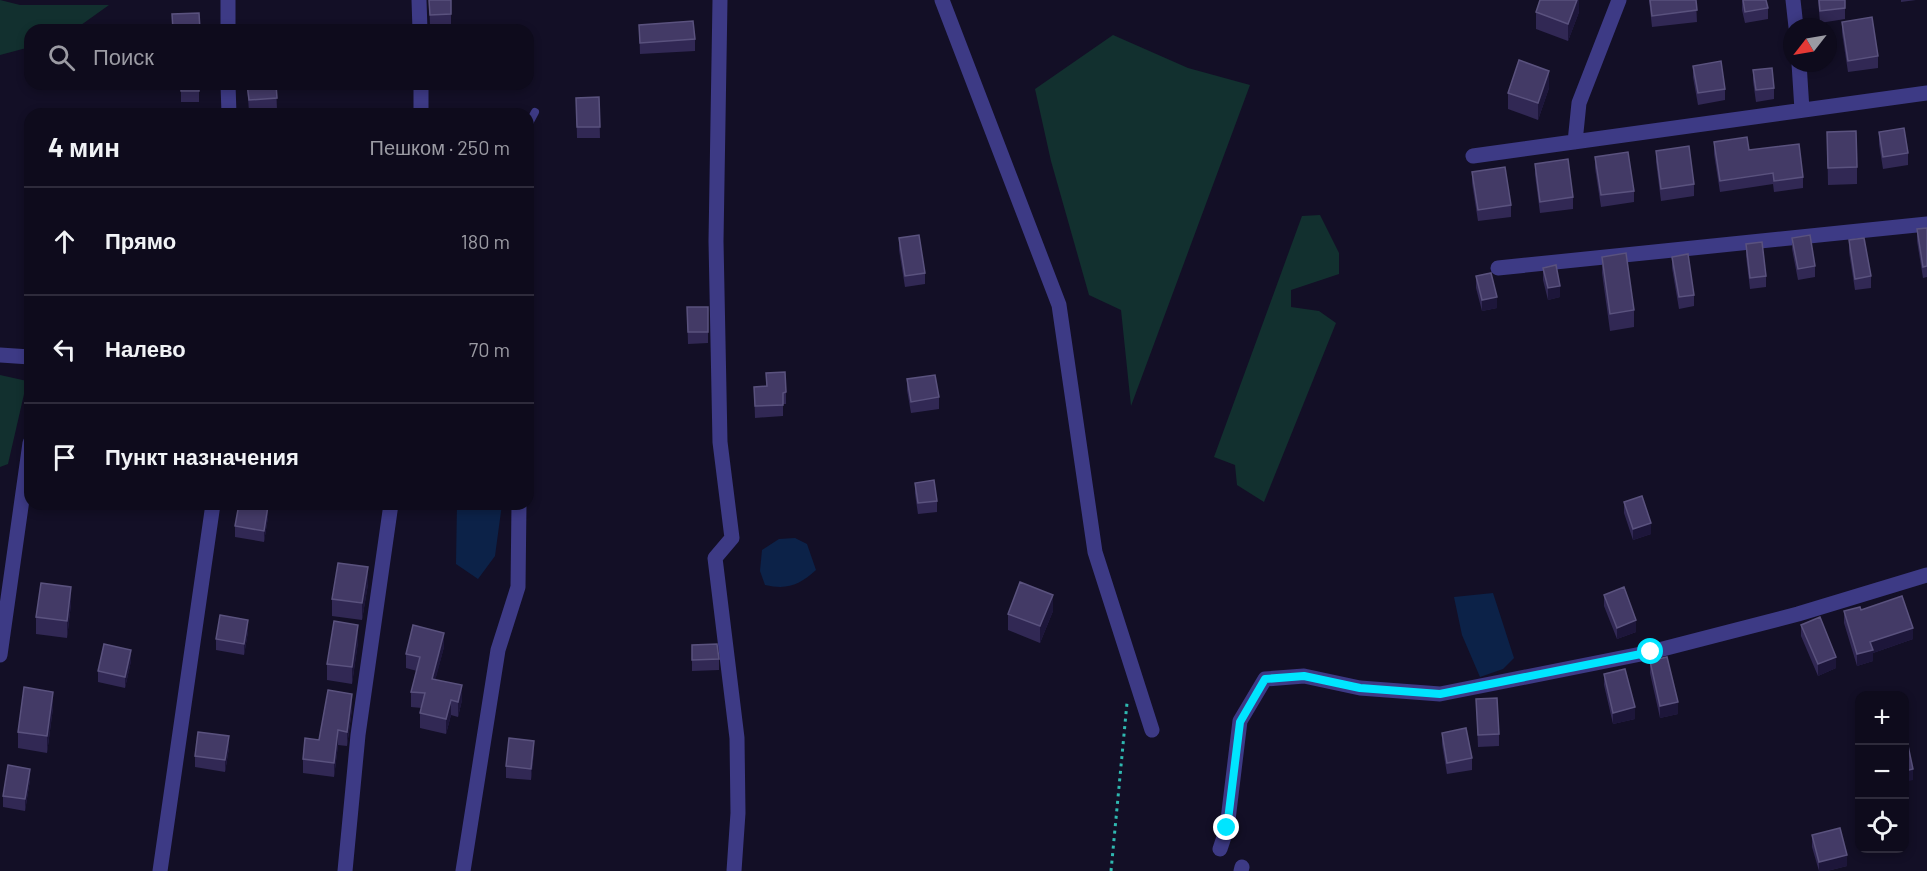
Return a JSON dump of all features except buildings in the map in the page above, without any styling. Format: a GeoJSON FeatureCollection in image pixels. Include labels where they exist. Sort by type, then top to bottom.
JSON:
{"type":"FeatureCollection","features":[{"type":"Feature","properties":{"kind":"street"},"geometry":{"type":"LineString","coordinates":[[228,0],[228,24]]}},
{"type":"Feature","properties":{"kind":"street"},"geometry":{"type":"LineString","coordinates":[[419,0],[420,24]]}},
{"type":"Feature","properties":{"kind":"street"},"geometry":{"type":"LineString","coordinates":[[720,0],[716,241],[720,442],[732,538],[715,558],[737,738],[738,813],[734,871]]}},
{"type":"Feature","properties":{"kind":"street"},"geometry":{"type":"LineString","coordinates":[[942,0],[1059,305],[1095,552],[1152,730]]}},
{"type":"Feature","properties":{"kind":"street"},"geometry":{"type":"LineString","coordinates":[[1575,142],[1579,104],[1619,0]]}},
{"type":"Feature","properties":{"kind":"street"},"geometry":{"type":"LineString","coordinates":[[1793,0],[1795,18]]}},
{"type":"Feature","properties":{"kind":"street"},"geometry":{"type":"LineString","coordinates":[[1800,72],[1802,110]]}},
{"type":"Feature","properties":{"kind":"street"},"geometry":{"type":"LineString","coordinates":[[228,90],[229,108]]}},
{"type":"Feature","properties":{"kind":"street"},"geometry":{"type":"LineString","coordinates":[[421,90],[421,108]]}},
{"type":"Feature","properties":{"kind":"street"},"geometry":{"type":"LineString","coordinates":[[1473,156],[1927,93]]}},
{"type":"Feature","properties":{"kind":"street"},"geometry":{"type":"LineString","coordinates":[[1498,268],[1927,224]]}},
{"type":"Feature","properties":{"kind":"street"},"geometry":{"type":"LineString","coordinates":[[0,356],[24,357]]}},
{"type":"Feature","properties":{"kind":"street"},"geometry":{"type":"LineString","coordinates":[[0,655],[24,485]]}},
{"type":"Feature","properties":{"kind":"street"},"geometry":{"type":"LineString","coordinates":[[160,871],[212,510]]}},
{"type":"Feature","properties":{"kind":"street"},"geometry":{"type":"LineString","coordinates":[[345,871],[358,735],[390,510]]}},
{"type":"Feature","properties":{"kind":"street"},"geometry":{"type":"LineString","coordinates":[[463,871],[498,650],[518,586],[519,510]]}},
{"type":"Feature","properties":{"kind":"street"},"geometry":{"type":"LineString","coordinates":[[1220,849],[1227,828],[1240,722],[1265,679],[1304,676],[1360,688],[1440,694],[1651,652],[1798,614],[1927,575]]}},
{"type":"Feature","properties":{"kind":"path"},"geometry":{"type":"LineString","coordinates":[[1110,871],[1127,697]]}},
{"type":"Feature","properties":{"kind":"green space"},"geometry":{"type":"Polygon","coordinates":[[[0,0],[20,5],[109,5],[82,24],[24,24],[24,49],[0,55],[0,0]]]}},
{"type":"Feature","properties":{"kind":"green space"},"geometry":{"type":"Polygon","coordinates":[[[1113,35],[1188,68],[1250,85],[1131,406],[1121,310],[1089,295],[1051,161],[1035,89],[1113,35]]]}},
{"type":"Feature","properties":{"kind":"green space"},"geometry":{"type":"Polygon","coordinates":[[[1320,215],[1339,253],[1339,274],[1291,290],[1291,307],[1319,311],[1336,323],[1264,502],[1237,485],[1235,465],[1214,457],[1302,216],[1320,215]]]}},
{"type":"Feature","properties":{"kind":"green space"},"geometry":{"type":"Polygon","coordinates":[[[0,375],[24,380],[24,394],[8,464],[0,467],[0,375]]]}},
{"type":"Feature","properties":{"kind":"water"},"geometry":{"type":"Polygon","coordinates":[[[457,510],[501,510],[495,556],[478,579],[456,564],[457,510]]]}},
{"type":"Feature","properties":{"kind":"water"},"geometry":{"type":"Polygon","coordinates":[[[795,538],[807,544],[816,570],[793,585],[780,587],[765,585],[760,571],[762,550],[779,539],[795,538]]]}},
{"type":"Feature","properties":{"kind":"water"},"geometry":{"type":"Polygon","coordinates":[[[1493,593],[1514,658],[1503,669],[1480,677],[1462,635],[1454,597],[1493,593]]]}},
{"type":"Feature","properties":{"kind":"route"},"geometry":{"type":"LineString","coordinates":[[1227,828],[1240,722],[1265,679],[1304,676],[1360,688],[1440,694],[1651,652]]}}]}
